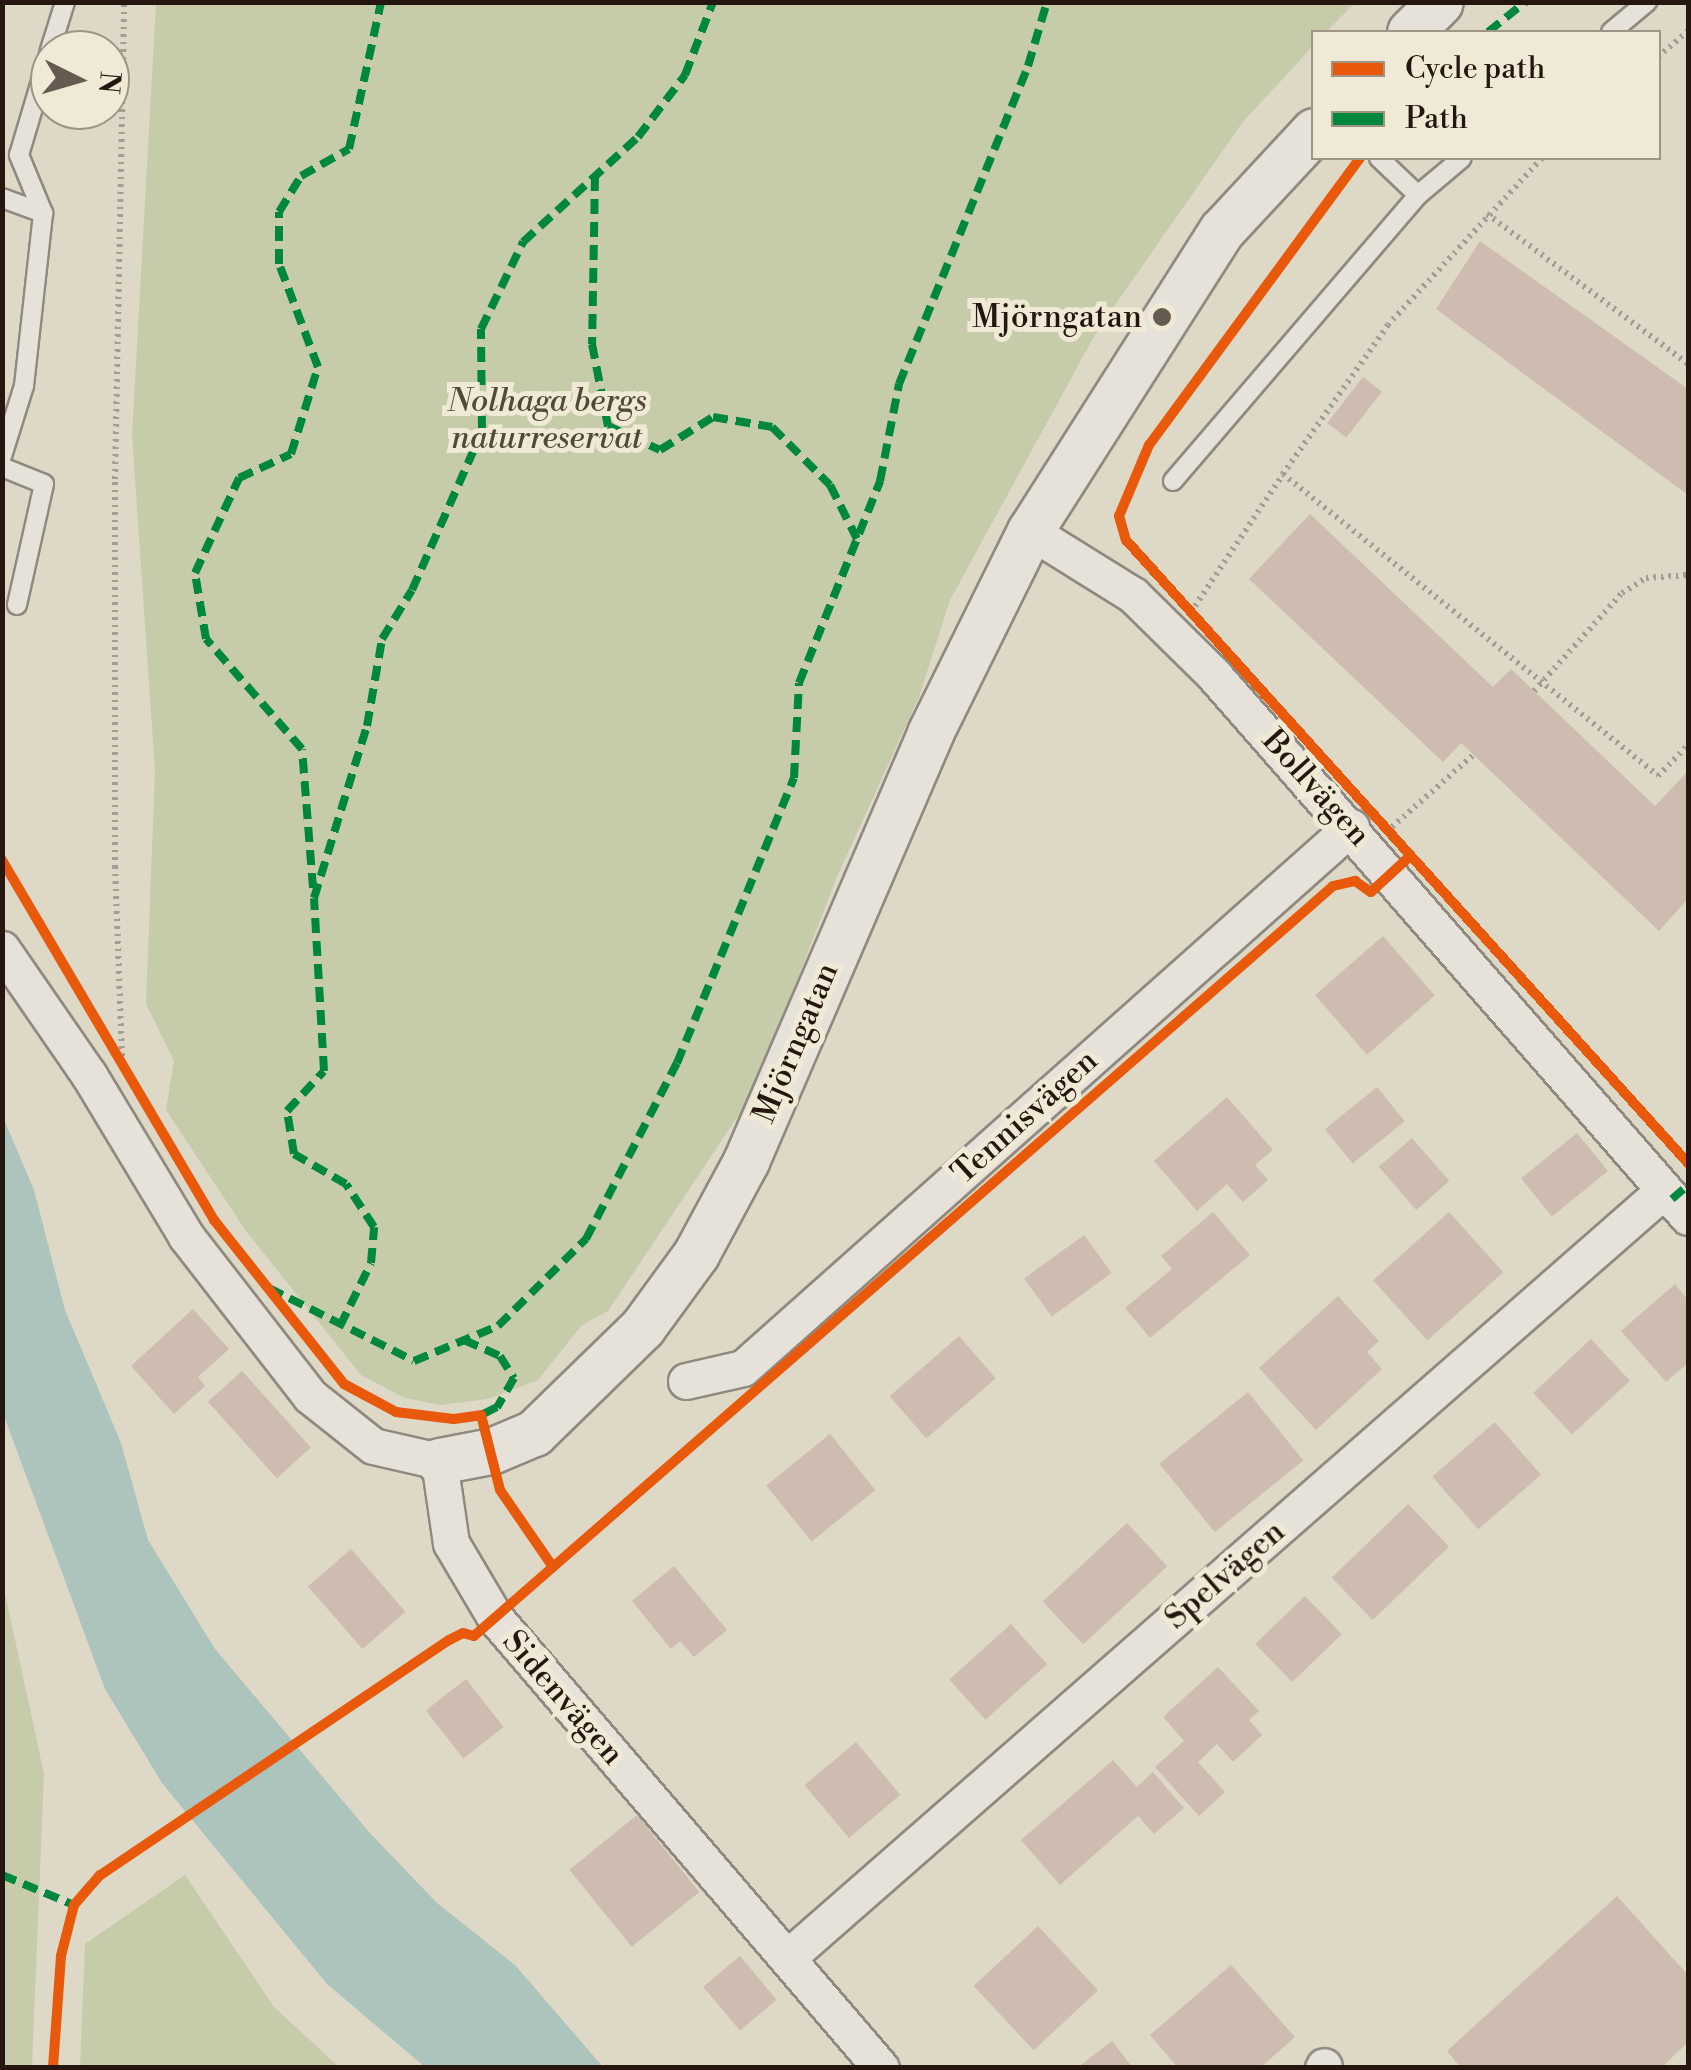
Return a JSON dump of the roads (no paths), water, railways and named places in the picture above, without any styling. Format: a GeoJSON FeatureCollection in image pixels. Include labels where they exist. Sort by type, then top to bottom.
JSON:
{"type":"FeatureCollection","features":[{"type":"Feature","properties":{"kind":"street"},"geometry":{"type":"LineString","coordinates":[[1412,30],[1440,2]]}},
{"type":"Feature","properties":{"kind":"street","name":"Mjörngatan"},"geometry":{"type":"LineString","coordinates":[[439,1461],[491,1451],[534,1433],[642,1328],[696,1254],[746,1161],[930,733],[1030,531],[1222,230],[1311,134]]}},
{"type":"Feature","properties":{"kind":"street","name":"Bollvägen"},"geometry":{"type":"LineString","coordinates":[[1030,531],[1133,595],[1351,827],[1688,1217]]}},
{"type":"Feature","properties":{"kind":"street","name":"Tennisvägen"},"geometry":{"type":"LineString","coordinates":[[686,1381],[742,1368],[1351,827]]}},
{"type":"Feature","properties":{"kind":"street"},"geometry":{"type":"LineString","coordinates":[[2,948],[89,1075],[186,1236],[310,1396],[373,1446],[439,1461]]}},
{"type":"Feature","properties":{"kind":"street","name":"Spelvägen"},"geometry":{"type":"LineString","coordinates":[[787,1958],[1663,1191]]}},
{"type":"Feature","properties":{"kind":"street","name":"Sidenvägen"},"geometry":{"type":"LineString","coordinates":[[439,1461],[451,1544],[484,1603],[881,2068]]}},
{"type":"Feature","properties":{"kind":"lane"},"geometry":{"type":"LineString","coordinates":[[56,30],[64,2]]}},
{"type":"Feature","properties":{"kind":"lane"},"geometry":{"type":"LineString","coordinates":[[1613,30],[1647,2]]}},
{"type":"Feature","properties":{"kind":"lane"},"geometry":{"type":"LineString","coordinates":[[2,456],[24,386],[43,213],[19,155],[30,118]]}},
{"type":"Feature","properties":{"kind":"lane"},"geometry":{"type":"LineString","coordinates":[[1381,160],[1418,194]]}},
{"type":"Feature","properties":{"kind":"lane"},"geometry":{"type":"LineString","coordinates":[[1173,481],[1418,194],[1460,160]]}},
{"type":"Feature","properties":{"kind":"lane"},"geometry":{"type":"LineString","coordinates":[[2,198],[43,213]]}},
{"type":"Feature","properties":{"kind":"lane"},"geometry":{"type":"LineString","coordinates":[[2,467],[44,484],[17,605]]}},
{"type":"Feature","properties":{"kind":"place","name":"Mjörngatan"},"geometry":{"type":"Point","coordinates":[1162,317]}},
{"type":"Feature","properties":{"kind":"park label","name":"Nolhaga bergs naturreservat"},"geometry":{"type":"Point","coordinates":[547,420]}}]}
